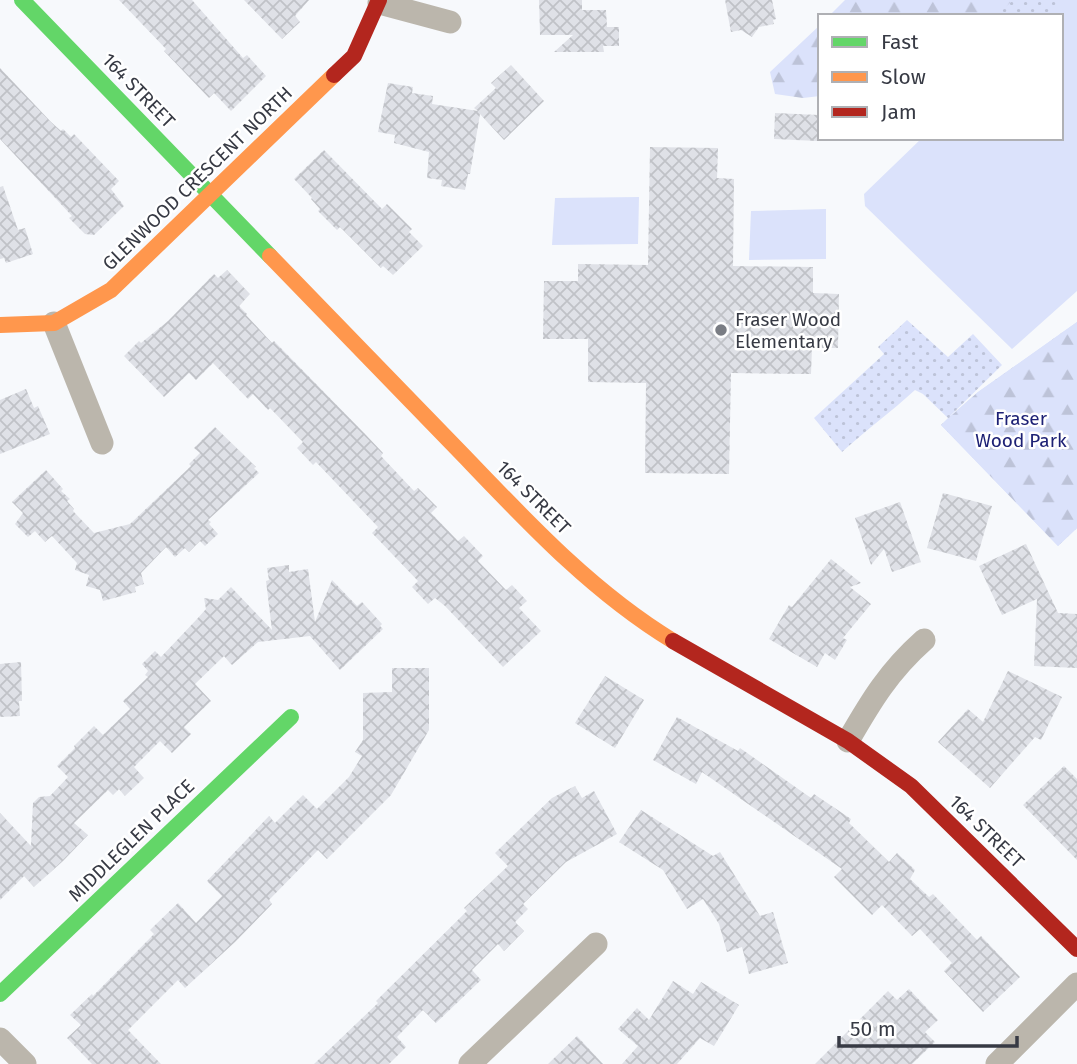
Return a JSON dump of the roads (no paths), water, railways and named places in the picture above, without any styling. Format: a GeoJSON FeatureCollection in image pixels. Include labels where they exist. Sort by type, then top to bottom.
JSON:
{"type":"FeatureCollection","features":[{"type":"Feature","properties":{"kind":"street","name":"164 STREET"},"geometry":{"type":"LineString","coordinates":[[22,0],[521,515],[591,582],[665,638],[848,741],[911,786],[1077,949]]}},
{"type":"Feature","properties":{"kind":"street","name":"GLENWOOD CRESCENT NORTH"},"geometry":{"type":"LineString","coordinates":[[0,325],[54,323],[111,290],[354,56],[379,2]]}},
{"type":"Feature","properties":{"kind":"street"},"geometry":{"type":"LineString","coordinates":[[379,2],[450,22]]}},
{"type":"Feature","properties":{"kind":"street"},"geometry":{"type":"LineString","coordinates":[[54,323],[102,443]]}},
{"type":"Feature","properties":{"kind":"street"},"geometry":{"type":"LineString","coordinates":[[848,741],[887,677],[925,640]]}},
{"type":"Feature","properties":{"kind":"street","name":"MIDDLEGLEN PLACE"},"geometry":{"type":"LineString","coordinates":[[0,994],[290,717]]}},
{"type":"Feature","properties":{"kind":"street"},"geometry":{"type":"LineString","coordinates":[[470,1064],[596,944]]}},
{"type":"Feature","properties":{"kind":"street"},"geometry":{"type":"LineString","coordinates":[[997,1064],[1077,984]]}},
{"type":"Feature","properties":{"kind":"street"},"geometry":{"type":"LineString","coordinates":[[0,1039],[25,1064]]}},
{"type":"Feature","properties":{"kind":"place","name":"Fraser Wood Elementary"},"geometry":{"type":"Point","coordinates":[721,330]}},
{"type":"Feature","properties":{"kind":"park label","name":"Fraser Wood Park"},"geometry":{"type":"Point","coordinates":[1021,429]}}]}
